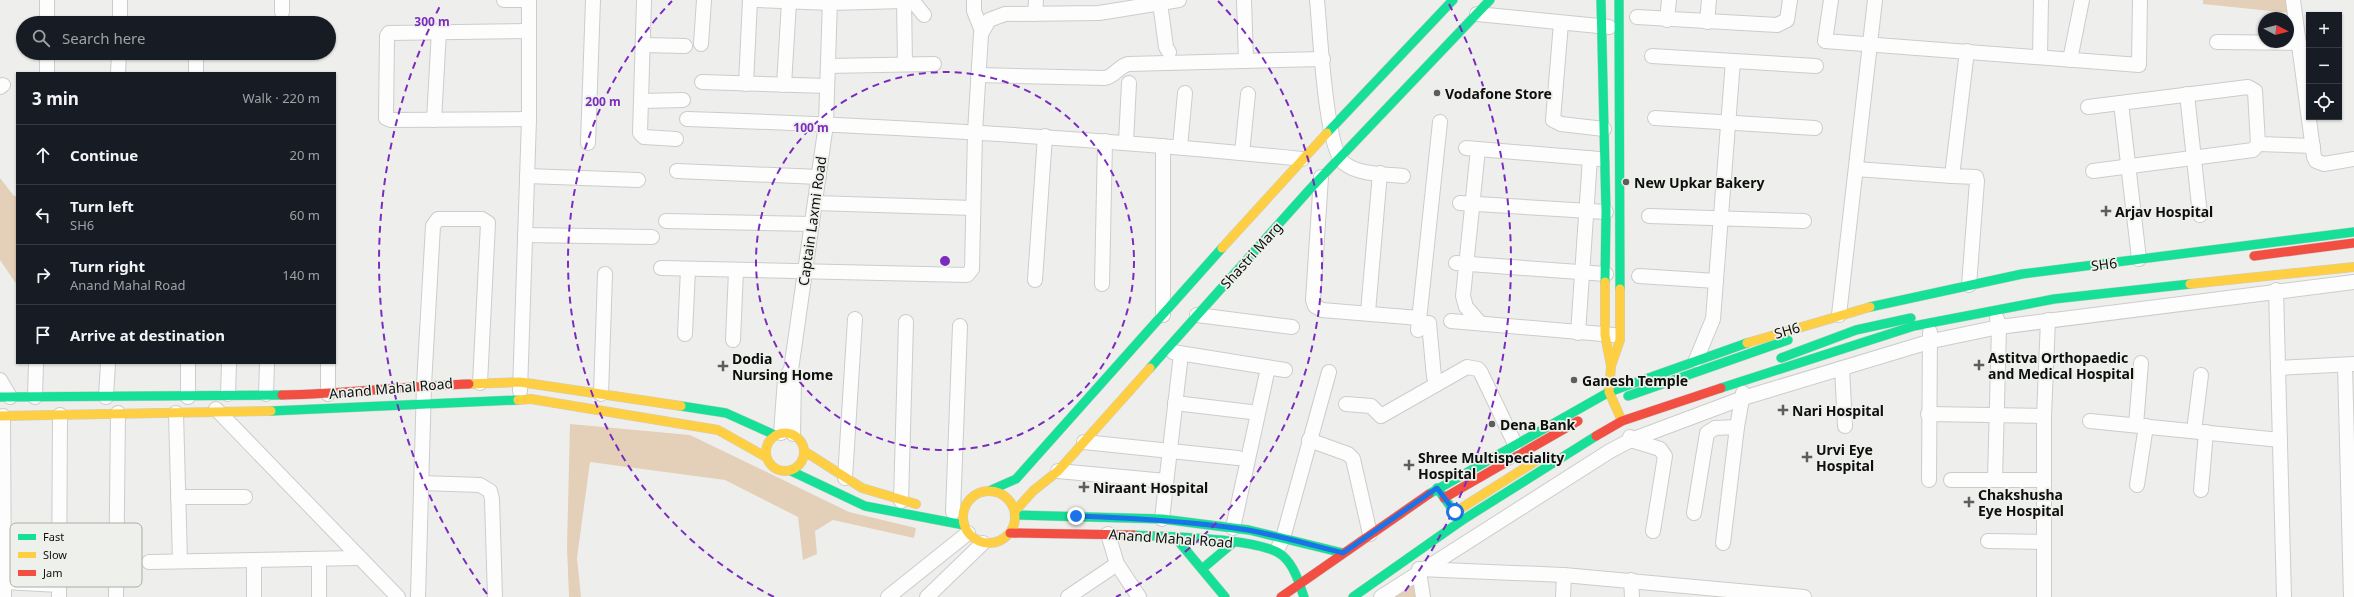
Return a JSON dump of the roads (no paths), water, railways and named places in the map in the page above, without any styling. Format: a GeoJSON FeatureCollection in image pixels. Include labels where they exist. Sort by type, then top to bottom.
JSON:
{"type":"FeatureCollection","features":[{"type":"Feature","properties":{"kind":"main road","name":"Shastri Marg"},"geometry":{"type":"LineString","coordinates":[[991,490],[1016,479],[1302,159],[1453,0]]}},
{"type":"Feature","properties":{"kind":"main road","name":"Shastri Marg"},"geometry":{"type":"LineString","coordinates":[[1015,513],[1033,491],[1058,471],[1321,177],[1490,0]]}},
{"type":"Feature","properties":{"kind":"main road"},"geometry":{"type":"LineString","coordinates":[[1601,0],[1606,212],[1605,335],[1612,366]]}},
{"type":"Feature","properties":{"kind":"main road"},"geometry":{"type":"LineString","coordinates":[[1619,0],[1620,336],[1612,366],[1609,392],[1610,403],[1619,414]]}},
{"type":"Feature","properties":{"kind":"main road","name":"SH6"},"geometry":{"type":"LineString","coordinates":[[1281,597],[1437,488],[1609,392],[1696,360],[1780,332],[1839,315],[2022,274],[2354,232]]}},
{"type":"Feature","properties":{"kind":"main road"},"geometry":{"type":"LineString","coordinates":[[2245,257],[2354,244]]}},
{"type":"Feature","properties":{"kind":"main road"},"geometry":{"type":"LineString","coordinates":[[2044,291],[2354,258]]}},
{"type":"Feature","properties":{"kind":"main road"},"geometry":{"type":"LineString","coordinates":[[1353,597],[1411,558],[1461,521],[1574,450],[1619,414],[1742,381],[1928,323],[2054,299],[2354,267]]}},
{"type":"Feature","properties":{"kind":"main road"},"geometry":{"type":"LineString","coordinates":[[2039,282],[2066,278]]}},
{"type":"Feature","properties":{"kind":"main road"},"geometry":{"type":"LineString","coordinates":[[1647,402],[1721,381],[1856,330],[1978,304]]}},
{"type":"Feature","properties":{"kind":"main road"},"geometry":{"type":"LineString","coordinates":[[1610,403],[1829,326],[1908,309]]}},
{"type":"Feature","properties":{"kind":"main road","name":"Anand Mahal Road"},"geometry":{"type":"LineString","coordinates":[[5,397],[188,397],[228,394],[328,394],[424,385],[520,382],[726,414],[783,434]]}},
{"type":"Feature","properties":{"kind":"main road","name":"Anand Mahal Road"},"geometry":{"type":"LineString","coordinates":[[2,416],[118,413],[221,413],[520,399],[543,400],[718,430],[766,457]]}},
{"type":"Feature","properties":{"kind":"main road"},"geometry":{"type":"LineString","coordinates":[[1444,498],[1586,417]]}},
{"type":"Feature","properties":{"kind":"main road"},"geometry":{"type":"LineString","coordinates":[[791,471],[801,463],[804,451],[802,445],[783,434],[767,444],[766,457],[768,463],[778,471],[791,471],[865,506],[966,529]]}},
{"type":"Feature","properties":{"kind":"main road"},"geometry":{"type":"LineString","coordinates":[[804,451],[862,488],[901,501],[929,506]]}},
{"type":"Feature","properties":{"kind":"main road"},"geometry":{"type":"LineString","coordinates":[[1455,512],[1546,454]]}},
{"type":"Feature","properties":{"kind":"main road"},"geometry":{"type":"LineString","coordinates":[[1437,488],[1461,521]]}},
{"type":"Feature","properties":{"kind":"main road"},"geometry":{"type":"LineString","coordinates":[[991,490],[1006,497],[1015,513],[1013,528],[1010,533],[1001,540],[983,542],[966,529],[953,512],[983,491],[991,490]]}},
{"type":"Feature","properties":{"kind":"main road","name":"Anand Mahal Road"},"geometry":{"type":"LineString","coordinates":[[1015,513],[1162,519],[1233,528],[1283,538],[1343,553]]}},
{"type":"Feature","properties":{"kind":"main road","name":"Anand Mahal Road"},"geometry":{"type":"LineString","coordinates":[[1010,533],[1108,534],[1175,537],[1234,542],[1276,552],[1289,562],[1304,597]]}},
{"type":"Feature","properties":{"kind":"main road"},"geometry":{"type":"LineString","coordinates":[[1175,537],[1225,597]]}},
{"type":"Feature","properties":{"kind":"main road"},"geometry":{"type":"LineString","coordinates":[[1202,569],[1234,542]]}},
{"type":"Feature","properties":{"kind":"street"},"geometry":{"type":"LineString","coordinates":[[47,0],[47,16]]}},
{"type":"Feature","properties":{"kind":"street"},"geometry":{"type":"LineString","coordinates":[[120,0],[120,16]]}},
{"type":"Feature","properties":{"kind":"street"},"geometry":{"type":"LineString","coordinates":[[504,0],[529,0],[529,119],[520,399]]}},
{"type":"Feature","properties":{"kind":"street"},"geometry":{"type":"LineString","coordinates":[[588,143],[593,0]]}},
{"type":"Feature","properties":{"kind":"street"},"geometry":{"type":"LineString","coordinates":[[644,0],[641,101],[642,136],[676,138]]}},
{"type":"Feature","properties":{"kind":"street"},"geometry":{"type":"LineString","coordinates":[[701,44],[704,0]]}},
{"type":"Feature","properties":{"kind":"street"},"geometry":{"type":"LineString","coordinates":[[746,84],[750,0]]}},
{"type":"Feature","properties":{"kind":"street"},"geometry":{"type":"LineString","coordinates":[[757,0],[789,2],[907,0],[924,15]]}},
{"type":"Feature","properties":{"kind":"street"},"geometry":{"type":"LineString","coordinates":[[905,64],[907,0]]}},
{"type":"Feature","properties":{"kind":"street"},"geometry":{"type":"LineString","coordinates":[[661,268],[806,273],[968,275],[972,269],[975,132],[982,31],[974,11],[974,0]]}},
{"type":"Feature","properties":{"kind":"street"},"geometry":{"type":"LineString","coordinates":[[982,31],[989,20],[996,16],[1036,7],[1105,6],[1160,3],[1178,0]]}},
{"type":"Feature","properties":{"kind":"street"},"geometry":{"type":"LineString","coordinates":[[1244,0],[1246,61]]}},
{"type":"Feature","properties":{"kind":"street"},"geometry":{"type":"LineString","coordinates":[[1317,0],[1330,130],[1339,159],[1345,164],[1361,170],[1403,176]]}},
{"type":"Feature","properties":{"kind":"street"},"geometry":{"type":"LineString","coordinates":[[1667,20],[1669,0]]}},
{"type":"Feature","properties":{"kind":"street"},"geometry":{"type":"LineString","coordinates":[[1707,22],[1709,0]]}},
{"type":"Feature","properties":{"kind":"street"},"geometry":{"type":"LineString","coordinates":[[1637,17],[1667,20],[1777,25],[1787,20],[1790,0]]}},
{"type":"Feature","properties":{"kind":"street"},"geometry":{"type":"LineString","coordinates":[[1831,0],[1825,41],[2139,65],[2140,0]]}},
{"type":"Feature","properties":{"kind":"street"},"geometry":{"type":"LineString","coordinates":[[1839,315],[1875,0]]}},
{"type":"Feature","properties":{"kind":"street"},"geometry":{"type":"LineString","coordinates":[[2040,57],[2041,0]]}},
{"type":"Feature","properties":{"kind":"street"},"geometry":{"type":"LineString","coordinates":[[2070,60],[2082,0]]}},
{"type":"Feature","properties":{"kind":"street"},"geometry":{"type":"LineString","coordinates":[[2293,0],[2314,157],[2320,163],[2354,159]]}},
{"type":"Feature","properties":{"kind":"street"},"geometry":{"type":"LineString","coordinates":[[784,85],[789,2]]}},
{"type":"Feature","properties":{"kind":"street","name":"Captain Laxmi Road"},"geometry":{"type":"LineString","coordinates":[[783,434],[785,379],[791,370],[826,124],[830,2]]}},
{"type":"Feature","properties":{"kind":"street"},"geometry":{"type":"LineString","coordinates":[[1160,3],[1166,47],[1170,52]]}},
{"type":"Feature","properties":{"kind":"street"},"geometry":{"type":"LineString","coordinates":[[1477,14],[1618,28]]}},
{"type":"Feature","properties":{"kind":"street"},"geometry":{"type":"LineString","coordinates":[[1561,22],[1553,120],[1561,124],[1604,129]]}},
{"type":"Feature","properties":{"kind":"street"},"geometry":{"type":"LineString","coordinates":[[434,120],[438,31]]}},
{"type":"Feature","properties":{"kind":"street"},"geometry":{"type":"LineString","coordinates":[[529,31],[392,32],[387,36],[386,118],[391,120],[529,119]]}},
{"type":"Feature","properties":{"kind":"street"},"geometry":{"type":"LineString","coordinates":[[2217,42],[2299,43]]}},
{"type":"Feature","properties":{"kind":"street"},"geometry":{"type":"LineString","coordinates":[[643,45],[685,46]]}},
{"type":"Feature","properties":{"kind":"street"},"geometry":{"type":"LineString","coordinates":[[1952,176],[1967,51]]}},
{"type":"Feature","properties":{"kind":"street"},"geometry":{"type":"LineString","coordinates":[[1652,56],[1816,66]]}},
{"type":"Feature","properties":{"kind":"street"},"geometry":{"type":"LineString","coordinates":[[978,76],[1105,78],[1114,75],[1123,66],[1128,64],[1323,58]]}},
{"type":"Feature","properties":{"kind":"street"},"geometry":{"type":"LineString","coordinates":[[47,60],[47,72]]}},
{"type":"Feature","properties":{"kind":"street"},"geometry":{"type":"LineString","coordinates":[[118,72],[119,60]]}},
{"type":"Feature","properties":{"kind":"street"},"geometry":{"type":"LineString","coordinates":[[196,60],[196,72]]}},
{"type":"Feature","properties":{"kind":"street"},"geometry":{"type":"LineString","coordinates":[[1696,360],[1713,319],[1733,61]]}},
{"type":"Feature","properties":{"kind":"street"},"geometry":{"type":"LineString","coordinates":[[828,66],[934,64]]}},
{"type":"Feature","properties":{"kind":"street"},"geometry":{"type":"LineString","coordinates":[[702,82],[827,86]]}},
{"type":"Feature","properties":{"kind":"street"},"geometry":{"type":"LineString","coordinates":[[1126,142],[1130,83]]}},
{"type":"Feature","properties":{"kind":"street"},"geometry":{"type":"LineString","coordinates":[[2088,107],[2248,87],[2254,89],[2258,144],[2253,150],[2093,171]]}},
{"type":"Feature","properties":{"kind":"street"},"geometry":{"type":"LineString","coordinates":[[1180,147],[1185,93]]}},
{"type":"Feature","properties":{"kind":"street"},"geometry":{"type":"LineString","coordinates":[[1242,153],[1248,94]]}},
{"type":"Feature","properties":{"kind":"street"},"geometry":{"type":"LineString","coordinates":[[2187,94],[2200,215]]}},
{"type":"Feature","properties":{"kind":"street"},"geometry":{"type":"LineString","coordinates":[[641,101],[682,100]]}},
{"type":"Feature","properties":{"kind":"street"},"geometry":{"type":"LineString","coordinates":[[2121,103],[2139,259]]}},
{"type":"Feature","properties":{"kind":"street"},"geometry":{"type":"LineString","coordinates":[[1655,118],[1814,128]]}},
{"type":"Feature","properties":{"kind":"street"},"geometry":{"type":"LineString","coordinates":[[687,119],[826,124],[1045,136],[1105,140],[1302,159]]}},
{"type":"Feature","properties":{"kind":"street"},"geometry":{"type":"LineString","coordinates":[[1437,384],[1434,377],[1422,324],[1440,122]]}},
{"type":"Feature","properties":{"kind":"street"},"geometry":{"type":"LineString","coordinates":[[1035,280],[1045,136]]}},
{"type":"Feature","properties":{"kind":"street"},"geometry":{"type":"LineString","coordinates":[[1102,284],[1105,140]]}},
{"type":"Feature","properties":{"kind":"street"},"geometry":{"type":"LineString","coordinates":[[2258,144],[2313,146]]}},
{"type":"Feature","properties":{"kind":"street"},"geometry":{"type":"LineString","coordinates":[[1163,146],[1163,315]]}},
{"type":"Feature","properties":{"kind":"street"},"geometry":{"type":"LineString","coordinates":[[1480,323],[1466,307],[1463,296],[1462,264],[1466,203],[1472,149],[1620,160]]}},
{"type":"Feature","properties":{"kind":"street"},"geometry":{"type":"LineString","coordinates":[[1578,333],[1585,211],[1590,158]]}},
{"type":"Feature","properties":{"kind":"street"},"geometry":{"type":"LineString","coordinates":[[1856,169],[1976,177],[1977,181],[1969,285]]}},
{"type":"Feature","properties":{"kind":"street"},"geometry":{"type":"LineString","coordinates":[[677,171],[819,177]]}},
{"type":"Feature","properties":{"kind":"street"},"geometry":{"type":"LineString","coordinates":[[1368,312],[1380,173]]}},
{"type":"Feature","properties":{"kind":"street"},"geometry":{"type":"LineString","coordinates":[[527,176],[638,180]]}},
{"type":"Feature","properties":{"kind":"street"},"geometry":{"type":"LineString","coordinates":[[1321,177],[1313,300],[1315,306],[1322,310],[1368,312],[1422,324]]}},
{"type":"Feature","properties":{"kind":"street"},"geometry":{"type":"LineString","coordinates":[[815,203],[973,208]]}},
{"type":"Feature","properties":{"kind":"street"},"geometry":{"type":"LineString","coordinates":[[1466,203],[1606,212]]}},
{"type":"Feature","properties":{"kind":"street"},"geometry":{"type":"LineString","coordinates":[[1649,216],[1804,221]]}},
{"type":"Feature","properties":{"kind":"street"},"geometry":{"type":"LineString","coordinates":[[418,597],[423,403],[433,226],[438,219],[482,219],[488,223],[480,383]]}},
{"type":"Feature","properties":{"kind":"street"},"geometry":{"type":"LineString","coordinates":[[666,221],[812,224]]}},
{"type":"Feature","properties":{"kind":"street"},"geometry":{"type":"LineString","coordinates":[[525,236],[652,237]]}},
{"type":"Feature","properties":{"kind":"street"},"geometry":{"type":"LineString","coordinates":[[1462,264],[1606,274]]}},
{"type":"Feature","properties":{"kind":"street"},"geometry":{"type":"LineString","coordinates":[[684,334],[688,269]]}},
{"type":"Feature","properties":{"kind":"street"},"geometry":{"type":"LineString","coordinates":[[733,340],[736,271]]}},
{"type":"Feature","properties":{"kind":"street"},"geometry":{"type":"LineString","coordinates":[[601,394],[605,274]]}},
{"type":"Feature","properties":{"kind":"street"},"geometry":{"type":"LineString","coordinates":[[1640,276],[1716,281]]}},
{"type":"Feature","properties":{"kind":"street"},"geometry":{"type":"LineString","coordinates":[[1381,597],[1420,571],[1631,440],[1743,398],[1932,341],[1999,327],[2276,290],[2354,282]]}},
{"type":"Feature","properties":{"kind":"street"},"geometry":{"type":"LineString","coordinates":[[2276,290],[2284,597]]}},
{"type":"Feature","properties":{"kind":"street"},"geometry":{"type":"LineString","coordinates":[[1995,480],[1999,327],[1996,310]]}},
{"type":"Feature","properties":{"kind":"street"},"geometry":{"type":"LineString","coordinates":[[1197,315],[1292,327]]}},
{"type":"Feature","properties":{"kind":"street"},"geometry":{"type":"LineString","coordinates":[[845,478],[855,319]]}},
{"type":"Feature","properties":{"kind":"street"},"geometry":{"type":"LineString","coordinates":[[2044,597],[2044,416],[2048,320]]}},
{"type":"Feature","properties":{"kind":"street"},"geometry":{"type":"LineString","coordinates":[[1451,321],[1620,336]]}},
{"type":"Feature","properties":{"kind":"street"},"geometry":{"type":"LineString","coordinates":[[901,501],[906,322]]}},
{"type":"Feature","properties":{"kind":"street"},"geometry":{"type":"LineString","coordinates":[[1928,323],[1932,341],[1928,414],[1929,480]]}},
{"type":"Feature","properties":{"kind":"street"},"geometry":{"type":"LineString","coordinates":[[953,512],[960,326]]}},
{"type":"Feature","properties":{"kind":"street"},"geometry":{"type":"LineString","coordinates":[[1165,351],[1271,374],[1285,370]]}},
{"type":"Feature","properties":{"kind":"street"},"geometry":{"type":"LineString","coordinates":[[1162,519],[1181,354]]}},
{"type":"Feature","properties":{"kind":"street"},"geometry":{"type":"LineString","coordinates":[[2137,486],[2141,426],[2141,363]]}},
{"type":"Feature","properties":{"kind":"street"},"geometry":{"type":"LineString","coordinates":[[35,398],[36,364]]}},
{"type":"Feature","properties":{"kind":"street"},"geometry":{"type":"LineString","coordinates":[[106,397],[108,364]]}},
{"type":"Feature","properties":{"kind":"street"},"geometry":{"type":"LineString","coordinates":[[188,364],[188,397]]}},
{"type":"Feature","properties":{"kind":"street"},"geometry":{"type":"LineString","coordinates":[[228,394],[229,364]]}},
{"type":"Feature","properties":{"kind":"street"},"geometry":{"type":"LineString","coordinates":[[266,394],[267,364]]}},
{"type":"Feature","properties":{"kind":"street"},"geometry":{"type":"LineString","coordinates":[[328,364],[328,394]]}},
{"type":"Feature","properties":{"kind":"street"},"geometry":{"type":"LineString","coordinates":[[2278,368],[2350,364],[2352,510],[2351,597]]}},
{"type":"Feature","properties":{"kind":"street"},"geometry":{"type":"LineString","coordinates":[[1346,404],[1371,406],[1381,416],[1467,367],[1478,369],[1515,444]]}},
{"type":"Feature","properties":{"kind":"street"},"geometry":{"type":"LineString","coordinates":[[1842,368],[1845,426]]}},
{"type":"Feature","properties":{"kind":"street"},"geometry":{"type":"LineString","coordinates":[[1276,552],[1283,538],[1309,440],[1330,372]]}},
{"type":"Feature","properties":{"kind":"street"},"geometry":{"type":"LineString","coordinates":[[1233,528],[1271,374]]}},
{"type":"Feature","properties":{"kind":"street"},"geometry":{"type":"LineString","coordinates":[[2201,376],[2201,490]]}},
{"type":"Feature","properties":{"kind":"street"},"geometry":{"type":"LineString","coordinates":[[0,380],[5,397]]}},
{"type":"Feature","properties":{"kind":"street"},"geometry":{"type":"LineString","coordinates":[[1723,542],[1737,427],[1743,398],[1742,381]]}},
{"type":"Feature","properties":{"kind":"street"},"geometry":{"type":"LineString","coordinates":[[204,395],[358,558],[398,597]]}},
{"type":"Feature","properties":{"kind":"street"},"geometry":{"type":"LineString","coordinates":[[1175,403],[1251,412]]}},
{"type":"Feature","properties":{"kind":"street"},"geometry":{"type":"LineString","coordinates":[[117,523],[118,413]]}},
{"type":"Feature","properties":{"kind":"street"},"geometry":{"type":"LineString","coordinates":[[176,413],[180,561]]}},
{"type":"Feature","properties":{"kind":"street"},"geometry":{"type":"LineString","coordinates":[[1619,414],[1631,440],[1660,449],[1665,456],[1653,531]]}},
{"type":"Feature","properties":{"kind":"street"},"geometry":{"type":"LineString","coordinates":[[1928,414],[2044,416]]}},
{"type":"Feature","properties":{"kind":"street"},"geometry":{"type":"LineString","coordinates":[[59,523],[60,415]]}},
{"type":"Feature","properties":{"kind":"street"},"geometry":{"type":"LineString","coordinates":[[2,416],[2,550],[4,597]]}},
{"type":"Feature","properties":{"kind":"street"},"geometry":{"type":"LineString","coordinates":[[2090,421],[2280,440]]}},
{"type":"Feature","properties":{"kind":"street"},"geometry":{"type":"LineString","coordinates":[[1694,513],[1707,434],[1715,428],[1737,427]]}},
{"type":"Feature","properties":{"kind":"street"},"geometry":{"type":"LineString","coordinates":[[1309,440],[1348,454],[1353,459],[1370,534]]}},
{"type":"Feature","properties":{"kind":"street"},"geometry":{"type":"LineString","coordinates":[[1084,442],[1238,458]]}},
{"type":"Feature","properties":{"kind":"street"},"geometry":{"type":"LineString","coordinates":[[1058,471],[1166,481]]}},
{"type":"Feature","properties":{"kind":"street"},"geometry":{"type":"LineString","coordinates":[[1951,480],[2044,480]]}},
{"type":"Feature","properties":{"kind":"street"},"geometry":{"type":"LineString","coordinates":[[421,483],[480,485],[490,491],[492,499],[495,597]]}},
{"type":"Feature","properties":{"kind":"street"},"geometry":{"type":"LineString","coordinates":[[178,496],[245,497]]}},
{"type":"Feature","properties":{"kind":"street"},"geometry":{"type":"LineString","coordinates":[[888,597],[966,529]]}},
{"type":"Feature","properties":{"kind":"street"},"geometry":{"type":"LineString","coordinates":[[319,597],[325,559],[334,532]]}},
{"type":"Feature","properties":{"kind":"street"},"geometry":{"type":"LineString","coordinates":[[1108,534],[1117,564],[1139,597]]}},
{"type":"Feature","properties":{"kind":"street"},"geometry":{"type":"LineString","coordinates":[[1988,541],[2044,542]]}},
{"type":"Feature","properties":{"kind":"street"},"geometry":{"type":"LineString","coordinates":[[927,597],[983,542]]}},
{"type":"Feature","properties":{"kind":"street"},"geometry":{"type":"LineString","coordinates":[[149,562],[358,558]]}},
{"type":"Feature","properties":{"kind":"street"},"geometry":{"type":"LineString","coordinates":[[1411,558],[1420,571],[1423,597]]}},
{"type":"Feature","properties":{"kind":"street"},"geometry":{"type":"LineString","coordinates":[[254,560],[254,597]]}},
{"type":"Feature","properties":{"kind":"street"},"geometry":{"type":"LineString","coordinates":[[1068,597],[1117,564]]}},
{"type":"Feature","properties":{"kind":"street"},"geometry":{"type":"LineString","coordinates":[[1420,571],[1564,575],[1631,580],[1708,592],[1804,597]]}},
{"type":"Feature","properties":{"kind":"street"},"geometry":{"type":"LineString","coordinates":[[1563,597],[1564,575]]}},
{"type":"Feature","properties":{"kind":"street"},"geometry":{"type":"LineString","coordinates":[[1631,580],[1632,597]]}},
{"type":"Feature","properties":{"kind":"street"},"geometry":{"type":"LineString","coordinates":[[4,582],[10,583]]}},
{"type":"Feature","properties":{"kind":"street"},"geometry":{"type":"LineString","coordinates":[[35,587],[59,591]]}},
{"type":"Feature","properties":{"kind":"street"},"geometry":{"type":"LineString","coordinates":[[116,587],[116,597]]}},
{"type":"Feature","properties":{"kind":"place","name":"Vodafone Store"},"geometry":{"type":"Point","coordinates":[1437,93]}},
{"type":"Feature","properties":{"kind":"place","name":"New Upkar Bakery"},"geometry":{"type":"Point","coordinates":[1626,182]}},
{"type":"Feature","properties":{"kind":"place","name":"Arjav Hospital"},"geometry":{"type":"Point","coordinates":[2106,211]}},
{"type":"Feature","properties":{"kind":"place","name":"Astitva Orthopaedic and Medical Hospital"},"geometry":{"type":"Point","coordinates":[1979,365]}},
{"type":"Feature","properties":{"kind":"place","name":"Dodia Nursing Home"},"geometry":{"type":"Point","coordinates":[723,366]}},
{"type":"Feature","properties":{"kind":"place","name":"Ganesh Temple"},"geometry":{"type":"Point","coordinates":[1574,380]}},
{"type":"Feature","properties":{"kind":"place","name":"Nari Hospital"},"geometry":{"type":"Point","coordinates":[1783,410]}},
{"type":"Feature","properties":{"kind":"place","name":"Dena Bank"},"geometry":{"type":"Point","coordinates":[1492,424]}},
{"type":"Feature","properties":{"kind":"place","name":"Urvi Eye Hospital"},"geometry":{"type":"Point","coordinates":[1807,457]}},
{"type":"Feature","properties":{"kind":"place","name":"Shree Multispeciality Hospital"},"geometry":{"type":"Point","coordinates":[1409,465]}},
{"type":"Feature","properties":{"kind":"place","name":"Niraant Hospital"},"geometry":{"type":"Point","coordinates":[1084,487]}},
{"type":"Feature","properties":{"kind":"place","name":"Chakshusha Eye Hospital"},"geometry":{"type":"Point","coordinates":[1969,502]}}]}
